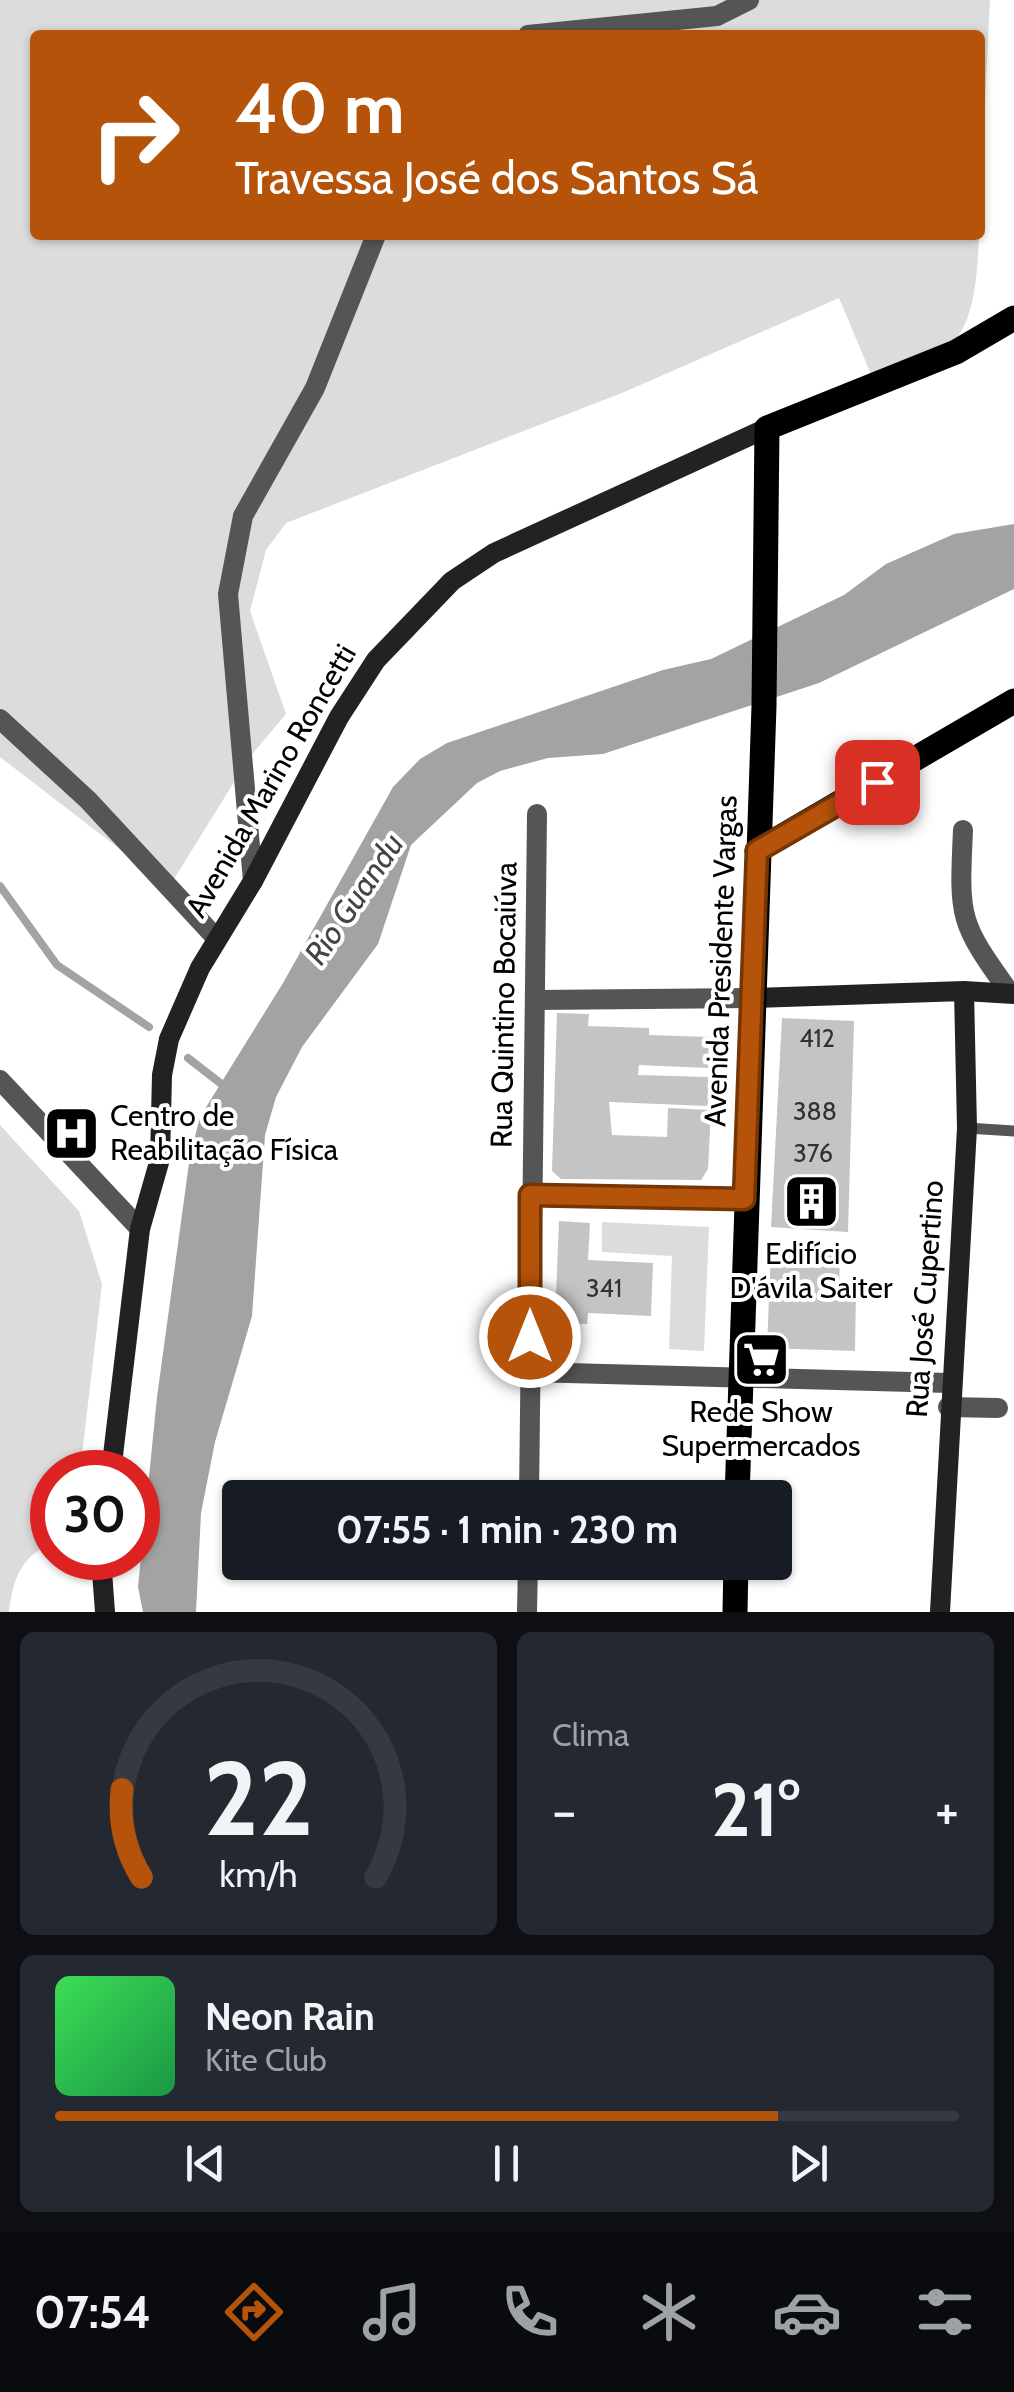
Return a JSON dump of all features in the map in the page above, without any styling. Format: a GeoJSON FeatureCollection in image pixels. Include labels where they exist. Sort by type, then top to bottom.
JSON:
{"type":"FeatureCollection","features":[{"type":"Feature","properties":{"kind":"main road","name":"Avenida Marino Roncetti"},"geometry":{"type":"LineString","coordinates":[[767,428],[956,352],[1014,318]]}},
{"type":"Feature","properties":{"kind":"main road","name":"Avenida Presidente Vargas"},"geometry":{"type":"LineString","coordinates":[[737,1480],[764,706],[767,428]]}},
{"type":"Feature","properties":{"kind":"main road"},"geometry":{"type":"LineString","coordinates":[[757,851],[1014,701]]}},
{"type":"Feature","properties":{"kind":"main road"},"geometry":{"type":"LineString","coordinates":[[735,1612],[736,1580]]}},
{"type":"Feature","properties":{"kind":"street"},"geometry":{"type":"LineString","coordinates":[[578,30],[717,16],[749,0]]}},
{"type":"Feature","properties":{"kind":"street"},"geometry":{"type":"LineString","coordinates":[[253,881],[228,594],[232,554],[242,516],[316,388],[374,240]]}},
{"type":"Feature","properties":{"kind":"street","name":"Avenida Marino Roncetti"},"geometry":{"type":"LineString","coordinates":[[114,1450],[140,1228],[160,1159],[162,1075],[169,1039],[217,939],[253,881],[339,717],[376,660],[452,582],[494,553],[767,428]]}},
{"type":"Feature","properties":{"kind":"street"},"geometry":{"type":"LineString","coordinates":[[0,720],[88,800],[217,939]]}},
{"type":"Feature","properties":{"kind":"street","name":"Rua Quintino Bocaiúva"},"geometry":{"type":"LineString","coordinates":[[529,1480],[537,814]]}},
{"type":"Feature","properties":{"kind":"street"},"geometry":{"type":"LineString","coordinates":[[963,830],[959,904],[967,930],[1012,993]]}},
{"type":"Feature","properties":{"kind":"street","name":"Rua José Cupertino"},"geometry":{"type":"LineString","coordinates":[[940,1612],[949,1383],[967,1128],[964,991]]}},
{"type":"Feature","properties":{"kind":"street"},"geometry":{"type":"LineString","coordinates":[[536,1000],[1012,993]]}},
{"type":"Feature","properties":{"kind":"street"},"geometry":{"type":"LineString","coordinates":[[0,1080],[140,1228]]}},
{"type":"Feature","properties":{"kind":"street"},"geometry":{"type":"LineString","coordinates":[[530,1195],[744,1199]]}},
{"type":"Feature","properties":{"kind":"street"},"geometry":{"type":"LineString","coordinates":[[530,1372],[949,1383]]}},
{"type":"Feature","properties":{"kind":"street"},"geometry":{"type":"LineString","coordinates":[[948,1407],[998,1408]]}},
{"type":"Feature","properties":{"kind":"street"},"geometry":{"type":"LineString","coordinates":[[103,1580],[105,1612]]}},
{"type":"Feature","properties":{"kind":"street"},"geometry":{"type":"LineString","coordinates":[[527,1612],[528,1580]]}},
{"type":"Feature","properties":{"kind":"lane"},"geometry":{"type":"LineString","coordinates":[[967,1128],[1014,1131]]}},
{"type":"Feature","properties":{"kind":"shaded area"},"geometry":{"type":"Polygon","coordinates":[[[0,0],[990,0],[985,102],[985,30],[30,30],[30,240],[979,240],[976,280],[964,325],[947,348],[921,362],[873,379],[839,298],[622,393],[286,523],[266,550],[250,611],[286,714],[249,758],[169,887],[0,757],[0,0]]]}},
{"type":"Feature","properties":{"kind":"shaded area"},"geometry":{"type":"Polygon","coordinates":[[[0,1125],[79,1211],[102,1284],[83,1450],[30,1450],[30,1558],[20,1570],[9,1612],[0,1612],[0,1125]]]}},
{"type":"Feature","properties":{"kind":"shaded area"},"geometry":{"type":"Polygon","coordinates":[[[602,1222],[709,1227],[704,1351],[669,1349],[672,1256],[602,1252],[602,1222]]]}},
{"type":"Feature","properties":{"kind":"water","name":"Rio Guandu"},"geometry":{"type":"Polygon","coordinates":[[[1014,524],[1014,589],[819,683],[603,754],[548,758],[500,771],[477,783],[411,845],[378,944],[302,1047],[276,1097],[265,1135],[252,1316],[215,1442],[201,1513],[196,1612],[143,1612],[139,1580],[160,1580],[160,1450],[152,1450],[190,1156],[200,1117],[283,983],[393,787],[420,759],[447,743],[663,670],[711,659],[844,595],[886,564],[954,534],[1014,524]]]}},
{"type":"Feature","properties":{"kind":"building"},"geometry":{"type":"Polygon","coordinates":[[[557,1013],[589,1014],[588,1026],[649,1028],[649,1035],[709,1037],[708,1068],[639,1065],[638,1075],[708,1077],[708,1106],[609,1102],[612,1135],[667,1137],[668,1108],[711,1110],[708,1169],[701,1180],[561,1179],[552,1171],[557,1013]]]}},
{"type":"Feature","properties":{"kind":"building"},"geometry":{"type":"Polygon","coordinates":[[[782,1018],[854,1021],[848,1232],[771,1227],[782,1018]]]}},
{"type":"Feature","properties":{"kind":"building"},"geometry":{"type":"Polygon","coordinates":[[[559,1221],[590,1223],[588,1260],[653,1263],[651,1316],[588,1313],[587,1324],[555,1322],[559,1221]]]}},
{"type":"Feature","properties":{"kind":"building"},"geometry":{"type":"Polygon","coordinates":[[[771,1249],[840,1251],[839,1292],[856,1293],[855,1351],[767,1348],[771,1249]]]}},
{"type":"Feature","properties":{"kind":"waterway"},"geometry":{"type":"LineString","coordinates":[[0,886],[57,965],[149,1027]]}},
{"type":"Feature","properties":{"kind":"waterway"},"geometry":{"type":"LineString","coordinates":[[188,1058],[224,1086]]}},
{"type":"Feature","properties":{"kind":"place","name":"Centro de Reabilitação Física"},"geometry":{"type":"Point","coordinates":[71,1133]}},
{"type":"Feature","properties":{"kind":"place","name":"Edifício D'ávila Saiter"},"geometry":{"type":"Point","coordinates":[811,1201]}},
{"type":"Feature","properties":{"kind":"place","name":"Rede Show Supermercados"},"geometry":{"type":"Point","coordinates":[761,1360]}},
{"type":"Feature","properties":{"kind":"route"},"geometry":{"type":"LineString","coordinates":[[530,1337],[530,1195],[744,1199],[757,851],[877,782]]}}]}
